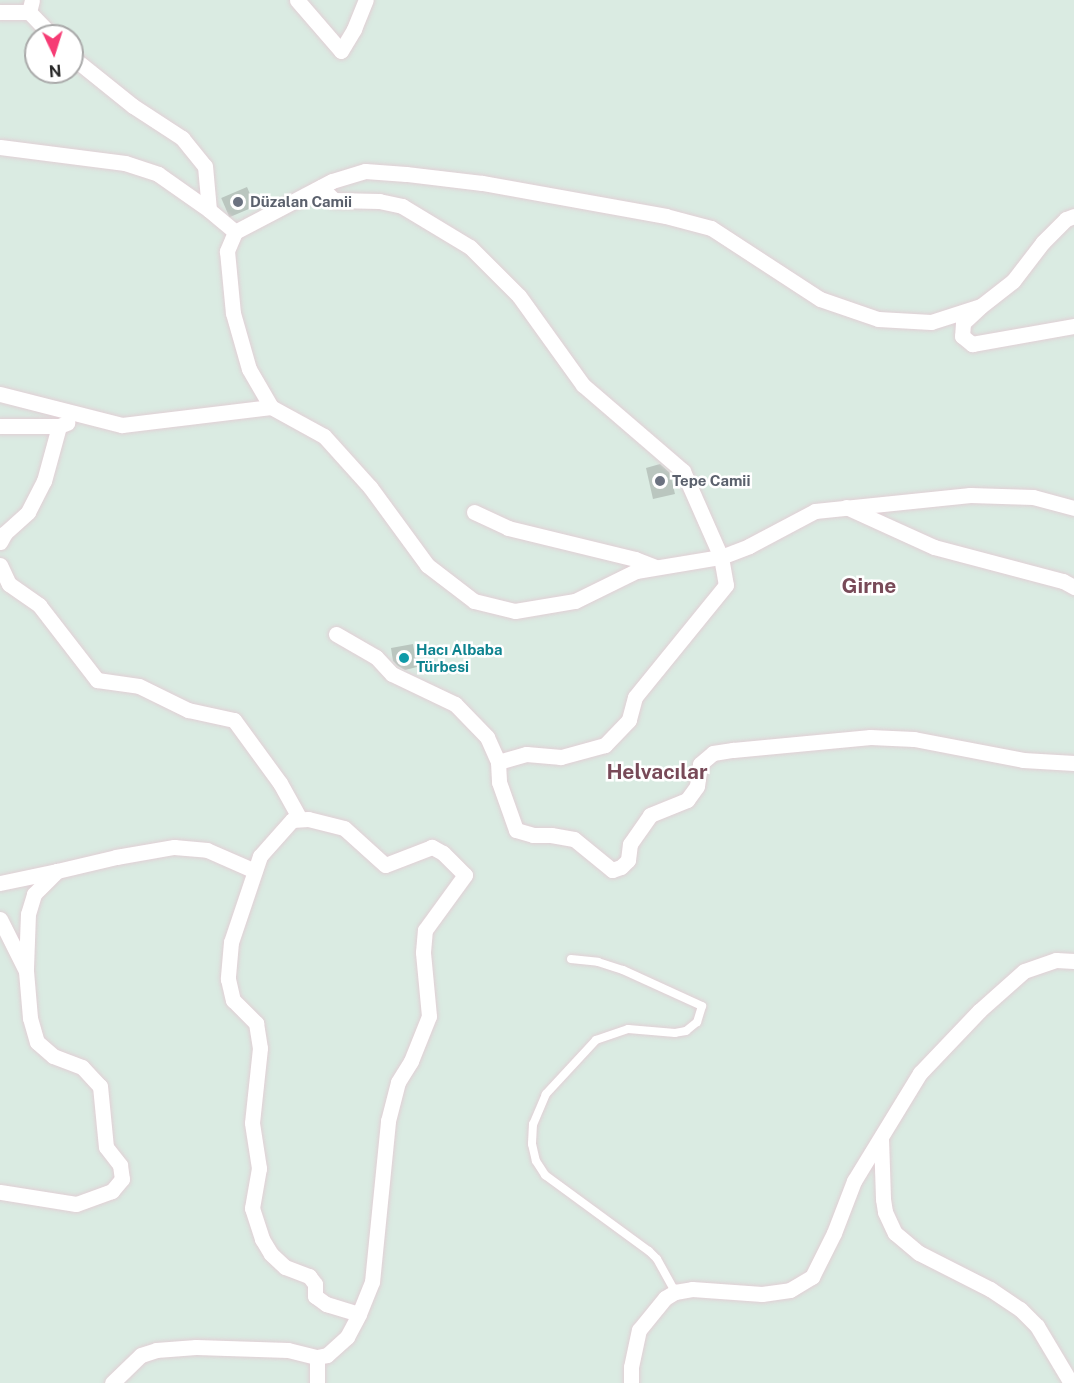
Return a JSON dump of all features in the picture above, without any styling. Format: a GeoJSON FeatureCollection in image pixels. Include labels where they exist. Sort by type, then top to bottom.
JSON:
{"type":"FeatureCollection","features":[{"type":"Feature","properties":{"kind":"street"},"geometry":{"type":"LineString","coordinates":[[297,0],[341,51],[366,0]]}},
{"type":"Feature","properties":{"kind":"street"},"geometry":{"type":"LineString","coordinates":[[0,12],[30,6],[43,24]]}},
{"type":"Feature","properties":{"kind":"street"},"geometry":{"type":"LineString","coordinates":[[84,67],[133,106],[182,138],[205,166],[209,210]]}},
{"type":"Feature","properties":{"kind":"street"},"geometry":{"type":"LineString","coordinates":[[0,147],[125,164],[158,174],[209,210],[235,232]]}},
{"type":"Feature","properties":{"kind":"street"},"geometry":{"type":"LineString","coordinates":[[981,306],[931,322],[878,319],[820,299],[711,228],[666,216],[482,183],[365,171],[321,187],[235,232],[227,251],[233,313],[249,369],[271,407],[324,436],[370,487],[427,565],[474,601],[515,610],[574,601],[636,571],[721,557],[749,546],[815,511],[970,495],[1033,497],[1074,508]]}},
{"type":"Feature","properties":{"kind":"street"},"geometry":{"type":"LineString","coordinates":[[321,187],[334,200],[379,201],[402,206],[470,247],[519,296],[583,385],[683,471],[721,557],[726,585],[635,697],[629,720],[605,744],[561,757],[526,754],[498,762]]}},
{"type":"Feature","properties":{"kind":"street"},"geometry":{"type":"LineString","coordinates":[[1074,216],[1066,219],[1043,242],[1013,281],[963,323],[962,336],[972,344],[1074,326]]}},
{"type":"Feature","properties":{"kind":"street"},"geometry":{"type":"LineString","coordinates":[[0,394],[122,425],[271,407]]}},
{"type":"Feature","properties":{"kind":"street"},"geometry":{"type":"LineString","coordinates":[[0,426],[59,426],[83,415]]}},
{"type":"Feature","properties":{"kind":"street"},"geometry":{"type":"LineString","coordinates":[[0,542],[5,533],[28,512],[34,502],[44,481],[59,426]]}},
{"type":"Feature","properties":{"kind":"street"},"geometry":{"type":"LineString","coordinates":[[846,507],[934,547],[1063,581],[1074,587]]}},
{"type":"Feature","properties":{"kind":"street"},"geometry":{"type":"LineString","coordinates":[[474,512],[508,528],[635,559],[656,567]]}},
{"type":"Feature","properties":{"kind":"street"},"geometry":{"type":"LineString","coordinates":[[0,564],[9,584],[39,605],[97,680],[139,686],[188,710],[234,720],[280,783],[300,819]]}},
{"type":"Feature","properties":{"kind":"street"},"geometry":{"type":"LineString","coordinates":[[336,634],[376,657],[392,674],[455,704],[487,737],[498,762],[499,783],[516,830],[533,835],[573,839],[612,870],[621,867],[628,860],[630,844],[650,815],[687,800],[697,786],[700,764],[713,753],[870,737],[914,739],[1023,760],[1074,763]]}},
{"type":"Feature","properties":{"kind":"street"},"geometry":{"type":"LineString","coordinates":[[112,1383],[141,1355],[156,1350],[196,1347],[288,1350],[317,1357],[327,1355],[347,1337],[359,1314],[372,1282],[388,1121],[398,1082],[411,1061],[429,1016],[423,952],[425,930],[465,875],[443,853],[432,847],[385,865],[344,828],[300,819],[292,820],[260,856],[231,942],[228,979],[233,1000],[256,1023],[260,1048],[252,1123],[259,1168],[252,1208],[262,1239],[271,1254],[285,1267],[309,1276],[315,1284],[315,1296],[326,1304],[359,1314]]}},
{"type":"Feature","properties":{"kind":"street"},"geometry":{"type":"LineString","coordinates":[[0,883],[116,857],[174,847],[207,850],[255,871]]}},
{"type":"Feature","properties":{"kind":"street"},"geometry":{"type":"LineString","coordinates":[[0,1192],[76,1204],[112,1191],[122,1179],[120,1165],[106,1148],[100,1086],[82,1067],[52,1056],[37,1042],[30,1018],[26,971],[28,914],[34,894],[57,871]]}},
{"type":"Feature","properties":{"kind":"street"},"geometry":{"type":"LineString","coordinates":[[0,919],[26,971]]}},
{"type":"Feature","properties":{"kind":"street"},"geometry":{"type":"LineString","coordinates":[[630,1383],[639,1330],[665,1298],[675,1292],[692,1289],[762,1294],[790,1290],[812,1277],[834,1233],[855,1180],[920,1073],[979,1011],[1024,971],[1056,960],[1074,961]]}},
{"type":"Feature","properties":{"kind":"street"},"geometry":{"type":"LineString","coordinates":[[881,1138],[885,1212],[896,1233],[919,1253],[990,1289],[1020,1309],[1037,1326],[1071,1383]]}},
{"type":"Feature","properties":{"kind":"street"},"geometry":{"type":"LineString","coordinates":[[317,1357],[317,1383]]}},
{"type":"Feature","properties":{"kind":"lane"},"geometry":{"type":"LineString","coordinates":[[571,959],[598,962],[702,1006],[697,1022],[686,1031],[675,1033],[628,1029],[596,1040],[546,1094],[533,1124],[532,1144],[536,1161],[545,1175],[649,1251],[657,1259],[675,1292]]}},
{"type":"Feature","properties":{"kind":"building","name":"Düzalan Camii"},"geometry":{"type":"Polygon","coordinates":[[[247,187],[255,206],[229,217],[221,198],[247,187]]]}},
{"type":"Feature","properties":{"kind":"building","name":"Tepe Camii"},"geometry":{"type":"Polygon","coordinates":[[[660,464],[670,473],[675,494],[653,499],[646,468],[660,464]]]}},
{"type":"Feature","properties":{"kind":"building","name":"Hacı Albaba Türbesi"},"geometry":{"type":"Polygon","coordinates":[[[413,644],[417,667],[405,670],[393,661],[391,648],[413,644]]]}},
{"type":"Feature","properties":{"kind":"place","name":"Düzalan Camii"},"geometry":{"type":"Point","coordinates":[238,202]}},
{"type":"Feature","properties":{"kind":"place","name":"Tepe Camii"},"geometry":{"type":"Point","coordinates":[660,481]}},
{"type":"Feature","properties":{"kind":"place","name":"Hacı Albaba Türbesi"},"geometry":{"type":"Point","coordinates":[404,658]}},
{"type":"Feature","properties":{"kind":"district","name":"Girne"},"geometry":{"type":"Point","coordinates":[869,586]}},
{"type":"Feature","properties":{"kind":"district","name":"Helvacılar"},"geometry":{"type":"Point","coordinates":[657,772]}}]}
